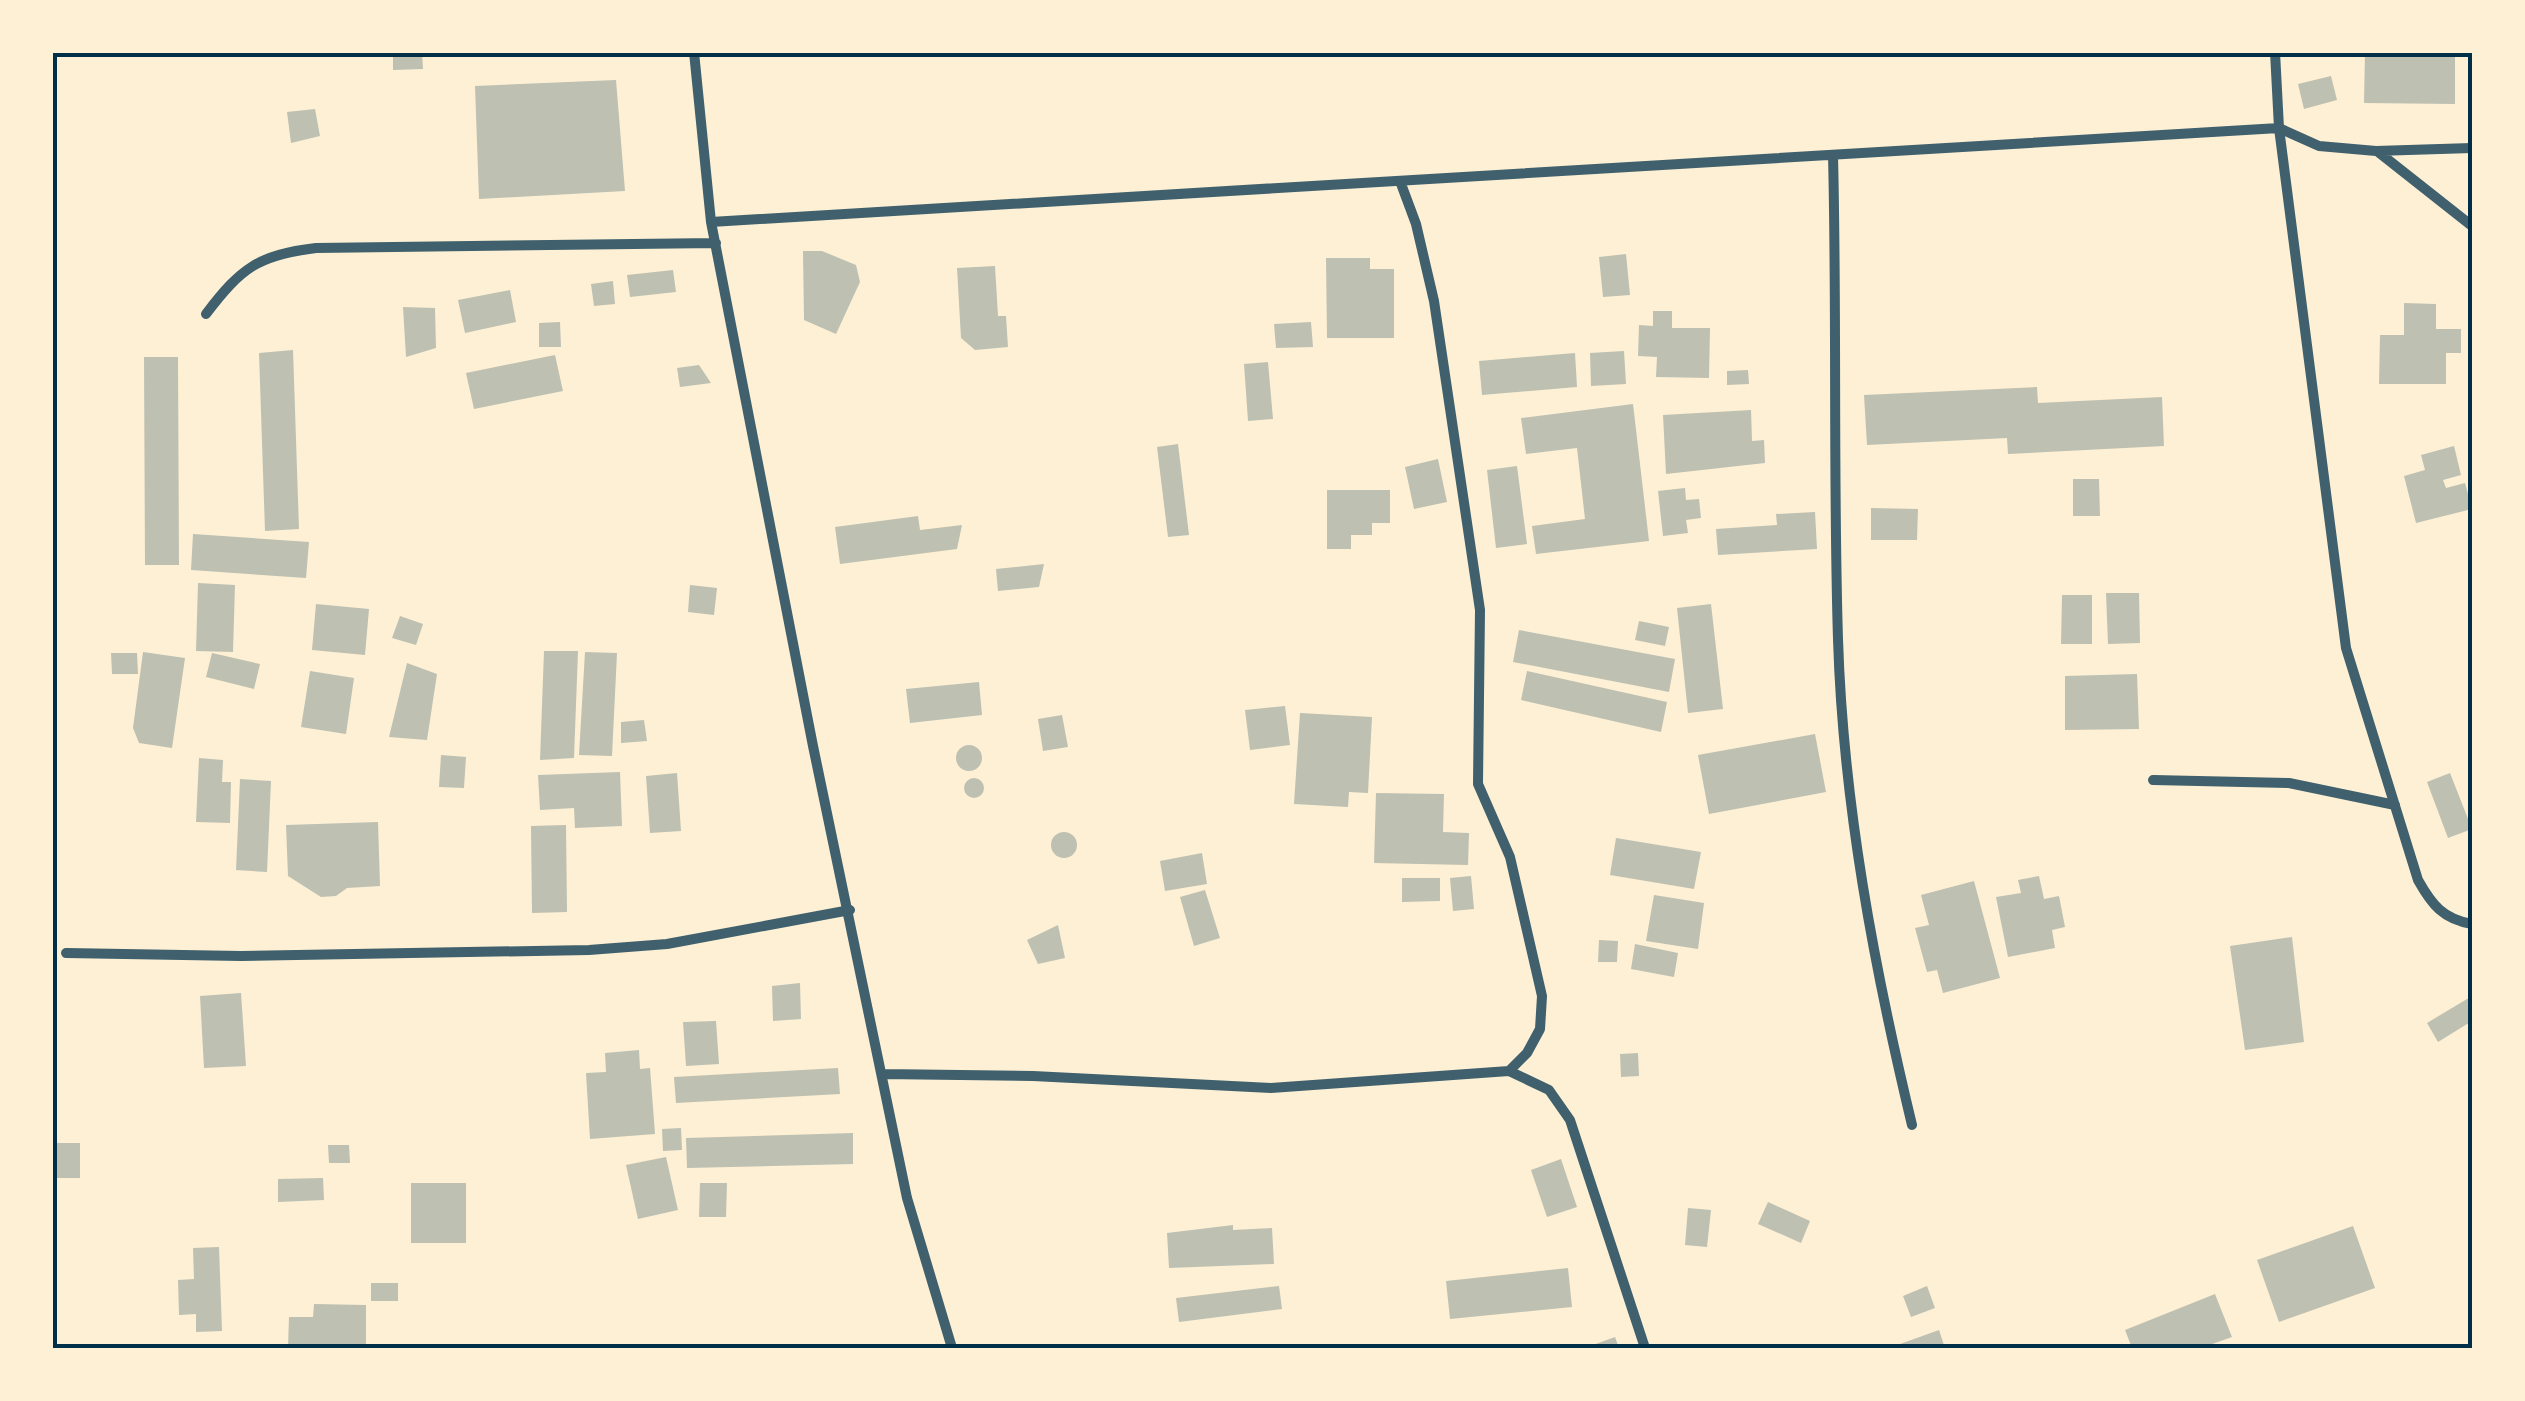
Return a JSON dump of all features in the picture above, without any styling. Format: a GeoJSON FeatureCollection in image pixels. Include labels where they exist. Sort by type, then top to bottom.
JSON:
{"type":"FeatureCollection","features":[{"type":"Feature","properties":{"kind":"street"},"geometry":{"type":"LineString","coordinates":[[694,52],[711,222],[813,746],[908,1198],[952,1348]]}},
{"type":"Feature","properties":{"kind":"street"},"geometry":{"type":"LineString","coordinates":[[2275,52],[2278,128],[2346,648],[2418,880],[2433,906],[2452,920],[2472,924]]}},
{"type":"Feature","properties":{"kind":"street"},"geometry":{"type":"LineString","coordinates":[[711,222],[2278,128],[2319,146],[2376,150],[2472,148]]}},
{"type":"Feature","properties":{"kind":"street"},"geometry":{"type":"LineString","coordinates":[[2376,150],[2472,226]]}},
{"type":"Feature","properties":{"kind":"street"},"geometry":{"type":"LineString","coordinates":[[1833,155],[1838,642],[1852,818],[1890,1036],[1912,1125]]}},
{"type":"Feature","properties":{"kind":"street"},"geometry":{"type":"LineString","coordinates":[[1400,181],[1416,224],[1434,301],[1480,610],[1478,784],[1510,857],[1542,996],[1540,1029],[1527,1053],[1510,1071]]}},
{"type":"Feature","properties":{"kind":"street"},"geometry":{"type":"LineString","coordinates":[[206,314],[230,282],[273,253],[316,248],[716,243]]}},
{"type":"Feature","properties":{"kind":"street"},"geometry":{"type":"LineString","coordinates":[[2153,780],[2289,783],[2395,805]]}},
{"type":"Feature","properties":{"kind":"street"},"geometry":{"type":"LineString","coordinates":[[66,953],[552,952],[667,944],[850,910]]}},
{"type":"Feature","properties":{"kind":"street"},"geometry":{"type":"LineString","coordinates":[[882,1074],[1033,1076],[1271,1088],[1510,1071],[1549,1090],[1570,1120],[1645,1348]]}},
{"type":"Feature","properties":{"kind":"building"},"geometry":{"type":"Polygon","coordinates":[[[393,52],[422,52],[423,69],[393,70],[393,52]]]}},
{"type":"Feature","properties":{"kind":"building"},"geometry":{"type":"Polygon","coordinates":[[[2365,52],[2455,52],[2455,104],[2364,103],[2365,52]]]}},
{"type":"Feature","properties":{"kind":"building"},"geometry":{"type":"Polygon","coordinates":[[[2331,76],[2337,100],[2304,109],[2298,84],[2331,76]]]}},
{"type":"Feature","properties":{"kind":"building"},"geometry":{"type":"Polygon","coordinates":[[[616,80],[625,191],[479,199],[475,86],[616,80]]]}},
{"type":"Feature","properties":{"kind":"building"},"geometry":{"type":"Polygon","coordinates":[[[315,109],[320,136],[291,143],[287,112],[315,109]]]}},
{"type":"Feature","properties":{"kind":"building"},"geometry":{"type":"Polygon","coordinates":[[[803,251],[822,251],[856,265],[860,282],[836,334],[804,320],[803,251]]]}},
{"type":"Feature","properties":{"kind":"building"},"geometry":{"type":"Polygon","coordinates":[[[1626,254],[1630,295],[1603,297],[1599,257],[1626,254]]]}},
{"type":"Feature","properties":{"kind":"building"},"geometry":{"type":"Polygon","coordinates":[[[1326,258],[1370,258],[1370,269],[1394,269],[1394,338],[1327,338],[1326,258]]]}},
{"type":"Feature","properties":{"kind":"building"},"geometry":{"type":"Polygon","coordinates":[[[995,266],[998,316],[1006,316],[1008,347],[975,350],[961,338],[957,268],[995,266]]]}},
{"type":"Feature","properties":{"kind":"building"},"geometry":{"type":"Polygon","coordinates":[[[673,270],[676,292],[630,297],[627,275],[673,270]]]}},
{"type":"Feature","properties":{"kind":"building"},"geometry":{"type":"Polygon","coordinates":[[[613,281],[615,304],[594,306],[591,284],[613,281]]]}},
{"type":"Feature","properties":{"kind":"building"},"geometry":{"type":"Polygon","coordinates":[[[510,290],[516,322],[465,333],[458,300],[510,290]]]}},
{"type":"Feature","properties":{"kind":"building"},"geometry":{"type":"Polygon","coordinates":[[[2404,303],[2436,304],[2436,329],[2461,329],[2461,353],[2446,353],[2446,384],[2379,384],[2380,335],[2404,335],[2404,303]]]}},
{"type":"Feature","properties":{"kind":"building"},"geometry":{"type":"Polygon","coordinates":[[[403,307],[435,308],[436,348],[406,357],[403,307]]]}},
{"type":"Feature","properties":{"kind":"building"},"geometry":{"type":"Polygon","coordinates":[[[1653,311],[1672,311],[1672,328],[1710,328],[1709,378],[1656,377],[1657,357],[1638,356],[1639,325],[1653,326],[1653,311]]]}},
{"type":"Feature","properties":{"kind":"building"},"geometry":{"type":"Polygon","coordinates":[[[560,322],[561,347],[539,347],[539,323],[560,322]]]}},
{"type":"Feature","properties":{"kind":"building"},"geometry":{"type":"Polygon","coordinates":[[[1311,322],[1313,347],[1276,348],[1274,324],[1311,322]]]}},
{"type":"Feature","properties":{"kind":"building"},"geometry":{"type":"Polygon","coordinates":[[[293,350],[299,529],[265,531],[259,353],[293,350]]]}},
{"type":"Feature","properties":{"kind":"building"},"geometry":{"type":"Polygon","coordinates":[[[1624,351],[1626,384],[1591,386],[1590,353],[1624,351]]]}},
{"type":"Feature","properties":{"kind":"building"},"geometry":{"type":"Polygon","coordinates":[[[1575,353],[1577,387],[1482,395],[1479,361],[1575,353]]]}},
{"type":"Feature","properties":{"kind":"building"},"geometry":{"type":"Polygon","coordinates":[[[555,355],[563,391],[474,409],[466,373],[555,355]]]}},
{"type":"Feature","properties":{"kind":"building"},"geometry":{"type":"Polygon","coordinates":[[[144,357],[178,357],[179,565],[145,565],[144,357]]]}},
{"type":"Feature","properties":{"kind":"building"},"geometry":{"type":"Polygon","coordinates":[[[1268,362],[1273,419],[1248,421],[1244,364],[1268,362]]]}},
{"type":"Feature","properties":{"kind":"building"},"geometry":{"type":"Polygon","coordinates":[[[699,365],[711,383],[680,387],[677,368],[699,365]]]}},
{"type":"Feature","properties":{"kind":"building"},"geometry":{"type":"Polygon","coordinates":[[[1748,370],[1749,384],[1727,385],[1727,371],[1748,370]]]}},
{"type":"Feature","properties":{"kind":"building"},"geometry":{"type":"Polygon","coordinates":[[[2037,387],[2038,403],[2162,397],[2164,446],[2008,454],[2007,438],[1867,445],[1864,395],[2037,387]]]}},
{"type":"Feature","properties":{"kind":"building"},"geometry":{"type":"Polygon","coordinates":[[[1633,404],[1649,541],[1536,554],[1532,526],[1585,519],[1577,448],[1526,454],[1521,418],[1633,404]]]}},
{"type":"Feature","properties":{"kind":"building"},"geometry":{"type":"Polygon","coordinates":[[[1751,410],[1752,441],[1764,440],[1765,463],[1666,474],[1663,415],[1751,410]]]}},
{"type":"Feature","properties":{"kind":"building"},"geometry":{"type":"Polygon","coordinates":[[[1178,444],[1189,535],[1168,537],[1157,447],[1178,444]]]}},
{"type":"Feature","properties":{"kind":"building"},"geometry":{"type":"Polygon","coordinates":[[[2454,446],[2461,475],[2443,480],[2446,488],[2465,483],[2472,509],[2416,523],[2404,476],[2425,470],[2421,455],[2454,446]]]}},
{"type":"Feature","properties":{"kind":"building"},"geometry":{"type":"Polygon","coordinates":[[[1438,459],[1447,502],[1414,509],[1405,467],[1438,459]]]}},
{"type":"Feature","properties":{"kind":"building"},"geometry":{"type":"Polygon","coordinates":[[[1517,466],[1527,544],[1496,548],[1487,470],[1517,466]]]}},
{"type":"Feature","properties":{"kind":"building"},"geometry":{"type":"Polygon","coordinates":[[[2073,479],[2099,479],[2100,516],[2073,516],[2073,479]]]}},
{"type":"Feature","properties":{"kind":"building"},"geometry":{"type":"Polygon","coordinates":[[[1685,488],[1686,500],[1699,499],[1701,518],[1686,520],[1688,533],[1663,536],[1658,491],[1685,488]]]}},
{"type":"Feature","properties":{"kind":"building"},"geometry":{"type":"Polygon","coordinates":[[[1327,490],[1390,490],[1390,523],[1372,523],[1372,535],[1351,535],[1351,549],[1327,549],[1327,490]]]}},
{"type":"Feature","properties":{"kind":"building"},"geometry":{"type":"Polygon","coordinates":[[[1871,508],[1918,509],[1917,540],[1871,540],[1871,508]]]}},
{"type":"Feature","properties":{"kind":"building"},"geometry":{"type":"Polygon","coordinates":[[[1815,512],[1817,549],[1718,555],[1716,529],[1777,525],[1776,514],[1815,512]]]}},
{"type":"Feature","properties":{"kind":"building"},"geometry":{"type":"Polygon","coordinates":[[[918,516],[920,530],[962,525],[957,549],[840,564],[835,527],[918,516]]]}},
{"type":"Feature","properties":{"kind":"building"},"geometry":{"type":"Polygon","coordinates":[[[193,534],[309,542],[306,578],[191,570],[193,534]]]}},
{"type":"Feature","properties":{"kind":"building"},"geometry":{"type":"Polygon","coordinates":[[[1044,564],[1039,587],[998,591],[996,569],[1044,564]]]}},
{"type":"Feature","properties":{"kind":"building"},"geometry":{"type":"Polygon","coordinates":[[[198,583],[235,585],[233,652],[196,651],[198,583]]]}},
{"type":"Feature","properties":{"kind":"building"},"geometry":{"type":"Polygon","coordinates":[[[690,585],[717,588],[714,615],[688,612],[690,585]]]}},
{"type":"Feature","properties":{"kind":"building"},"geometry":{"type":"Polygon","coordinates":[[[2106,593],[2139,593],[2140,643],[2108,644],[2106,593]]]}},
{"type":"Feature","properties":{"kind":"building"},"geometry":{"type":"Polygon","coordinates":[[[2062,595],[2092,595],[2092,644],[2061,644],[2062,595]]]}},
{"type":"Feature","properties":{"kind":"building"},"geometry":{"type":"Polygon","coordinates":[[[316,604],[369,609],[365,655],[312,650],[316,604]]]}},
{"type":"Feature","properties":{"kind":"building"},"geometry":{"type":"Polygon","coordinates":[[[1711,604],[1723,709],[1688,713],[1677,608],[1711,604]]]}},
{"type":"Feature","properties":{"kind":"building"},"geometry":{"type":"Polygon","coordinates":[[[400,616],[423,624],[416,645],[392,638],[400,616]]]}},
{"type":"Feature","properties":{"kind":"building"},"geometry":{"type":"Polygon","coordinates":[[[1639,621],[1669,627],[1665,646],[1635,640],[1639,621]]]}},
{"type":"Feature","properties":{"kind":"building"},"geometry":{"type":"Polygon","coordinates":[[[1519,630],[1675,659],[1669,692],[1513,662],[1519,630]]]}},
{"type":"Feature","properties":{"kind":"building"},"geometry":{"type":"Polygon","coordinates":[[[544,651],[578,651],[574,758],[540,760],[544,651]]]}},
{"type":"Feature","properties":{"kind":"building"},"geometry":{"type":"Polygon","coordinates":[[[143,652],[185,658],[172,748],[139,743],[133,728],[143,652]]]}},
{"type":"Feature","properties":{"kind":"building"},"geometry":{"type":"Polygon","coordinates":[[[585,652],[617,653],[612,756],[579,755],[585,652]]]}},
{"type":"Feature","properties":{"kind":"building"},"geometry":{"type":"Polygon","coordinates":[[[111,653],[137,653],[138,674],[112,674],[111,653]]]}},
{"type":"Feature","properties":{"kind":"building"},"geometry":{"type":"Polygon","coordinates":[[[212,653],[260,664],[254,689],[206,677],[212,653]]]}},
{"type":"Feature","properties":{"kind":"building"},"geometry":{"type":"Polygon","coordinates":[[[407,663],[437,674],[427,740],[389,737],[407,663]]]}},
{"type":"Feature","properties":{"kind":"building"},"geometry":{"type":"Polygon","coordinates":[[[310,671],[354,678],[346,734],[301,727],[310,671]]]}},
{"type":"Feature","properties":{"kind":"building"},"geometry":{"type":"Polygon","coordinates":[[[1527,671],[1667,702],[1661,732],[1521,700],[1527,671]]]}},
{"type":"Feature","properties":{"kind":"building"},"geometry":{"type":"Polygon","coordinates":[[[2137,674],[2139,729],[2065,730],[2065,676],[2137,674]]]}},
{"type":"Feature","properties":{"kind":"building"},"geometry":{"type":"Polygon","coordinates":[[[979,682],[982,715],[910,723],[906,689],[979,682]]]}},
{"type":"Feature","properties":{"kind":"building"},"geometry":{"type":"Polygon","coordinates":[[[1285,706],[1290,745],[1250,750],[1245,710],[1285,706]]]}},
{"type":"Feature","properties":{"kind":"building"},"geometry":{"type":"Polygon","coordinates":[[[1300,713],[1372,717],[1368,793],[1349,792],[1348,807],[1294,804],[1300,713]]]}},
{"type":"Feature","properties":{"kind":"building"},"geometry":{"type":"Polygon","coordinates":[[[1062,715],[1068,747],[1043,751],[1038,719],[1062,715]]]}},
{"type":"Feature","properties":{"kind":"building"},"geometry":{"type":"Polygon","coordinates":[[[644,720],[647,741],[621,743],[621,722],[644,720]]]}},
{"type":"Feature","properties":{"kind":"building"},"geometry":{"type":"Polygon","coordinates":[[[1815,734],[1826,792],[1709,814],[1698,755],[1815,734]]]}},
{"type":"Feature","properties":{"kind":"building"},"geometry":{"type":"Polygon","coordinates":[[[969,745],[978,749],[982,758],[978,767],[969,771],[960,767],[956,758],[960,749],[969,745]]]}},
{"type":"Feature","properties":{"kind":"building"},"geometry":{"type":"Polygon","coordinates":[[[441,755],[466,757],[464,788],[439,787],[441,755]]]}},
{"type":"Feature","properties":{"kind":"building"},"geometry":{"type":"Polygon","coordinates":[[[199,758],[223,760],[222,782],[231,782],[230,823],[196,822],[199,758]]]}},
{"type":"Feature","properties":{"kind":"building"},"geometry":{"type":"Polygon","coordinates":[[[620,772],[622,826],[575,828],[574,808],[540,810],[538,775],[620,772]]]}},
{"type":"Feature","properties":{"kind":"building"},"geometry":{"type":"Polygon","coordinates":[[[677,773],[681,831],[650,833],[646,776],[677,773]]]}},
{"type":"Feature","properties":{"kind":"building"},"geometry":{"type":"Polygon","coordinates":[[[2450,773],[2472,829],[2448,838],[2427,782],[2450,773]]]}},
{"type":"Feature","properties":{"kind":"building"},"geometry":{"type":"Polygon","coordinates":[[[970,778],[978,778],[984,788],[978,798],[970,798],[964,792],[964,784],[970,778]]]}},
{"type":"Feature","properties":{"kind":"building"},"geometry":{"type":"Polygon","coordinates":[[[240,779],[271,781],[267,872],[236,870],[240,779]]]}},
{"type":"Feature","properties":{"kind":"building"},"geometry":{"type":"Polygon","coordinates":[[[1376,793],[1444,794],[1443,832],[1469,833],[1468,865],[1374,863],[1376,793]]]}},
{"type":"Feature","properties":{"kind":"building"},"geometry":{"type":"Polygon","coordinates":[[[378,822],[380,886],[347,888],[336,896],[321,897],[288,876],[286,825],[378,822]]]}},
{"type":"Feature","properties":{"kind":"building"},"geometry":{"type":"Polygon","coordinates":[[[566,825],[567,912],[532,913],[531,826],[566,825]]]}},
{"type":"Feature","properties":{"kind":"building"},"geometry":{"type":"Polygon","coordinates":[[[1064,832],[1073,836],[1077,845],[1073,854],[1064,858],[1055,854],[1051,845],[1055,836],[1064,832]]]}},
{"type":"Feature","properties":{"kind":"building"},"geometry":{"type":"Polygon","coordinates":[[[1616,838],[1701,852],[1694,889],[1610,875],[1616,838]]]}},
{"type":"Feature","properties":{"kind":"building"},"geometry":{"type":"Polygon","coordinates":[[[1202,853],[1207,884],[1165,891],[1160,861],[1202,853]]]}},
{"type":"Feature","properties":{"kind":"building"},"geometry":{"type":"Polygon","coordinates":[[[1471,876],[1474,909],[1453,911],[1450,878],[1471,876]]]}},
{"type":"Feature","properties":{"kind":"building"},"geometry":{"type":"Polygon","coordinates":[[[2039,876],[2044,899],[2059,896],[2065,927],[2052,930],[2055,948],[2008,957],[1996,897],[2021,893],[2018,880],[2039,876]]]}},
{"type":"Feature","properties":{"kind":"building"},"geometry":{"type":"Polygon","coordinates":[[[1402,878],[1440,878],[1440,901],[1402,902],[1402,878]]]}},
{"type":"Feature","properties":{"kind":"building"},"geometry":{"type":"Polygon","coordinates":[[[1974,881],[2000,978],[1943,993],[1937,970],[1927,972],[1915,928],[1929,925],[1921,895],[1974,881]]]}},
{"type":"Feature","properties":{"kind":"building"},"geometry":{"type":"Polygon","coordinates":[[[1205,890],[1220,938],[1194,946],[1180,897],[1205,890]]]}},
{"type":"Feature","properties":{"kind":"building"},"geometry":{"type":"Polygon","coordinates":[[[1654,895],[1704,903],[1698,949],[1646,941],[1654,895]]]}},
{"type":"Feature","properties":{"kind":"building"},"geometry":{"type":"Polygon","coordinates":[[[1058,925],[1065,958],[1038,964],[1027,940],[1058,925]]]}},
{"type":"Feature","properties":{"kind":"building"},"geometry":{"type":"Polygon","coordinates":[[[2292,937],[2304,1042],[2245,1050],[2230,946],[2292,937]]]}},
{"type":"Feature","properties":{"kind":"building"},"geometry":{"type":"Polygon","coordinates":[[[1599,940],[1618,941],[1617,962],[1598,962],[1599,940]]]}},
{"type":"Feature","properties":{"kind":"building"},"geometry":{"type":"Polygon","coordinates":[[[1635,944],[1678,953],[1674,977],[1631,969],[1635,944]]]}},
{"type":"Feature","properties":{"kind":"building"},"geometry":{"type":"Polygon","coordinates":[[[800,983],[801,1019],[773,1021],[772,986],[800,983]]]}},
{"type":"Feature","properties":{"kind":"building"},"geometry":{"type":"Polygon","coordinates":[[[241,993],[246,1066],[204,1068],[200,996],[241,993]]]}},
{"type":"Feature","properties":{"kind":"building"},"geometry":{"type":"Polygon","coordinates":[[[2472,996],[2472,1021],[2438,1042],[2427,1023],[2472,996]]]}},
{"type":"Feature","properties":{"kind":"building"},"geometry":{"type":"Polygon","coordinates":[[[716,1021],[719,1064],[686,1066],[683,1022],[716,1021]]]}},
{"type":"Feature","properties":{"kind":"building"},"geometry":{"type":"Polygon","coordinates":[[[639,1050],[640,1069],[650,1068],[655,1134],[590,1139],[586,1073],[606,1072],[605,1053],[639,1050]]]}},
{"type":"Feature","properties":{"kind":"building"},"geometry":{"type":"Polygon","coordinates":[[[1638,1053],[1639,1076],[1621,1077],[1620,1054],[1638,1053]]]}},
{"type":"Feature","properties":{"kind":"building"},"geometry":{"type":"Polygon","coordinates":[[[838,1068],[840,1094],[676,1103],[674,1077],[838,1068]]]}},
{"type":"Feature","properties":{"kind":"building"},"geometry":{"type":"Polygon","coordinates":[[[681,1128],[682,1150],[663,1151],[662,1129],[681,1128]]]}},
{"type":"Feature","properties":{"kind":"building"},"geometry":{"type":"Polygon","coordinates":[[[853,1133],[853,1164],[687,1168],[686,1138],[853,1133]]]}},
{"type":"Feature","properties":{"kind":"building"},"geometry":{"type":"Polygon","coordinates":[[[53,1143],[80,1143],[80,1178],[53,1178],[53,1143]]]}},
{"type":"Feature","properties":{"kind":"building"},"geometry":{"type":"Polygon","coordinates":[[[328,1145],[349,1145],[350,1163],[329,1163],[328,1145]]]}},
{"type":"Feature","properties":{"kind":"building"},"geometry":{"type":"Polygon","coordinates":[[[666,1157],[678,1210],[638,1219],[626,1165],[666,1157]]]}},
{"type":"Feature","properties":{"kind":"building"},"geometry":{"type":"Polygon","coordinates":[[[1561,1159],[1577,1207],[1547,1217],[1531,1170],[1561,1159]]]}},
{"type":"Feature","properties":{"kind":"building"},"geometry":{"type":"Polygon","coordinates":[[[323,1178],[324,1200],[278,1202],[278,1179],[323,1178]]]}},
{"type":"Feature","properties":{"kind":"building"},"geometry":{"type":"Polygon","coordinates":[[[411,1183],[466,1183],[466,1243],[411,1243],[411,1183]]]}},
{"type":"Feature","properties":{"kind":"building"},"geometry":{"type":"Polygon","coordinates":[[[700,1183],[727,1183],[726,1217],[699,1217],[700,1183]]]}},
{"type":"Feature","properties":{"kind":"building"},"geometry":{"type":"Polygon","coordinates":[[[1768,1202],[1810,1221],[1801,1243],[1758,1224],[1768,1202]]]}},
{"type":"Feature","properties":{"kind":"building"},"geometry":{"type":"Polygon","coordinates":[[[52,1204],[57,1204],[57,1252],[52,1252],[52,1204]]]}},
{"type":"Feature","properties":{"kind":"building"},"geometry":{"type":"Polygon","coordinates":[[[1688,1208],[1711,1210],[1707,1247],[1685,1245],[1688,1208]]]}},
{"type":"Feature","properties":{"kind":"building"},"geometry":{"type":"Polygon","coordinates":[[[1233,1225],[1233,1230],[1272,1228],[1274,1264],[1169,1268],[1167,1233],[1233,1225]]]}},
{"type":"Feature","properties":{"kind":"building"},"geometry":{"type":"Polygon","coordinates":[[[2353,1226],[2375,1288],[2279,1322],[2257,1260],[2353,1226]]]}},
{"type":"Feature","properties":{"kind":"building"},"geometry":{"type":"Polygon","coordinates":[[[219,1247],[222,1331],[196,1332],[196,1314],[179,1315],[178,1280],[194,1279],[193,1248],[219,1247]]]}},
{"type":"Feature","properties":{"kind":"building"},"geometry":{"type":"Polygon","coordinates":[[[1568,1268],[1572,1307],[1450,1319],[1446,1281],[1568,1268]]]}},
{"type":"Feature","properties":{"kind":"building"},"geometry":{"type":"Polygon","coordinates":[[[371,1283],[398,1283],[398,1301],[371,1301],[371,1283]]]}},
{"type":"Feature","properties":{"kind":"building"},"geometry":{"type":"Polygon","coordinates":[[[1279,1286],[1282,1309],[1179,1322],[1176,1298],[1279,1286]]]}},
{"type":"Feature","properties":{"kind":"building"},"geometry":{"type":"Polygon","coordinates":[[[1927,1286],[1935,1308],[1911,1317],[1903,1296],[1927,1286]]]}},
{"type":"Feature","properties":{"kind":"building"},"geometry":{"type":"Polygon","coordinates":[[[2215,1294],[2232,1337],[2201,1348],[2132,1348],[2125,1330],[2215,1294]]]}},
{"type":"Feature","properties":{"kind":"building"},"geometry":{"type":"Polygon","coordinates":[[[314,1304],[366,1305],[366,1348],[288,1348],[289,1317],[313,1317],[314,1304]]]}},
{"type":"Feature","properties":{"kind":"building"},"geometry":{"type":"Polygon","coordinates":[[[1939,1330],[1945,1348],[1889,1348],[1939,1330]]]}},
{"type":"Feature","properties":{"kind":"building"},"geometry":{"type":"Polygon","coordinates":[[[1615,1337],[1619,1348],[1594,1348],[1593,1345],[1615,1337]]]}}]}
